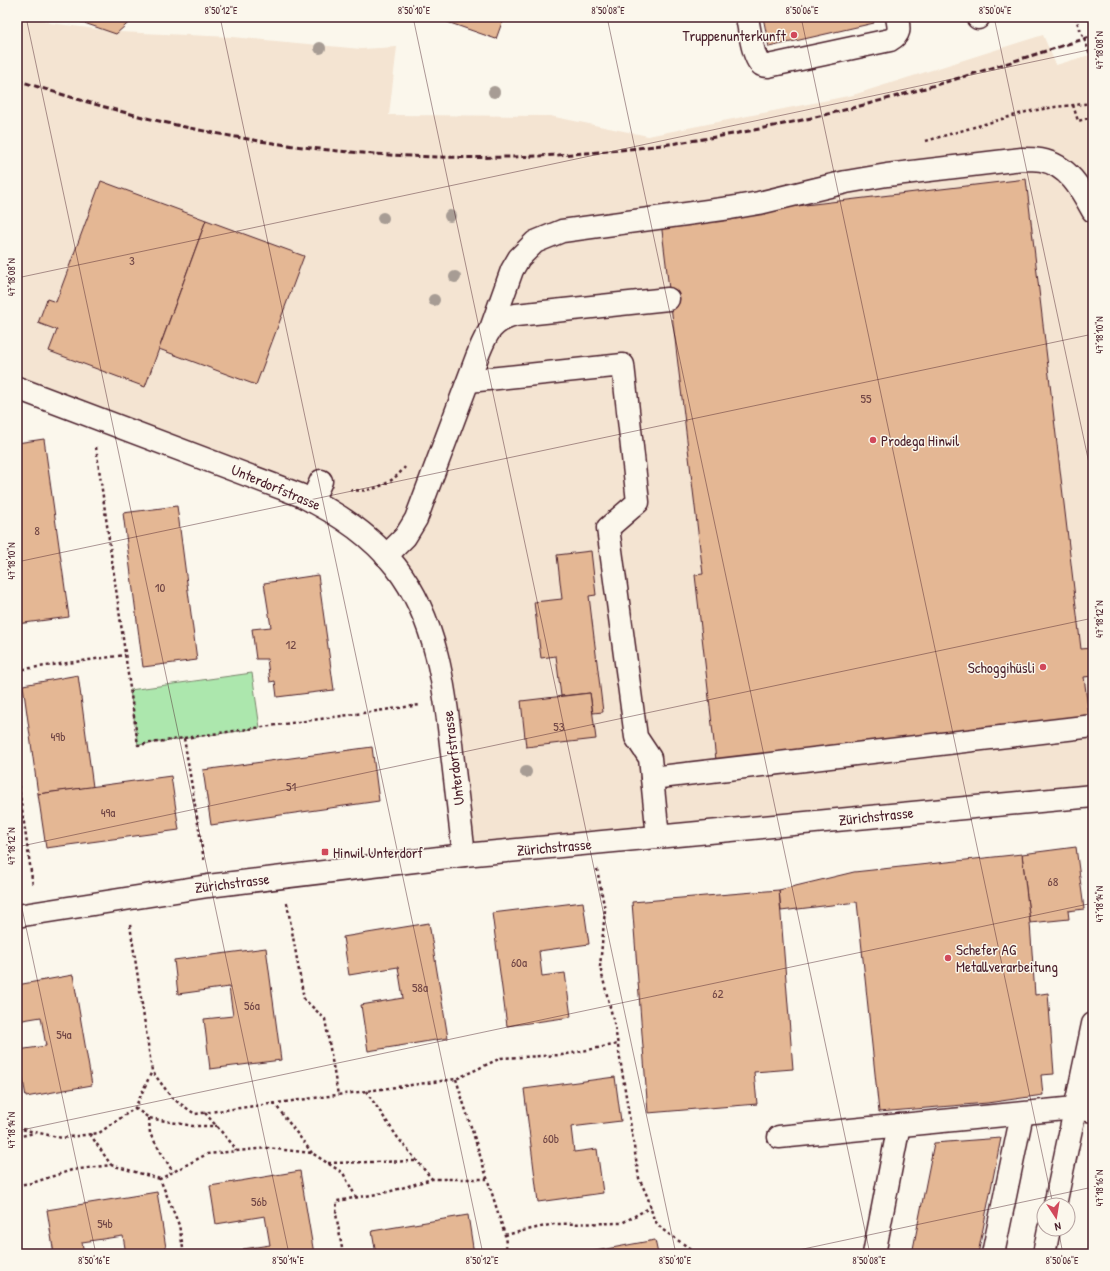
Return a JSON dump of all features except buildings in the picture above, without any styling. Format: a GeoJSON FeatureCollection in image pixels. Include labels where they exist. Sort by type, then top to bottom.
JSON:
{"type":"FeatureCollection","features":[{"type":"Feature","properties":{"kind":"street"},"geometry":{"type":"LineString","coordinates":[[746,17],[758,61],[762,65],[768,66],[890,40],[896,36],[899,31],[897,17]]}},
{"type":"Feature","properties":{"kind":"street"},"geometry":{"type":"LineString","coordinates":[[386,556],[405,537],[416,519],[484,339],[492,326],[512,270],[519,258],[536,242],[562,231],[730,208],[783,198],[887,174],[1022,159],[1042,160],[1057,165],[1070,175],[1079,186],[1093,211]]}},
{"type":"Feature","properties":{"kind":"street"},"geometry":{"type":"LineString","coordinates":[[492,326],[502,319],[516,316],[668,299]]}},
{"type":"Feature","properties":{"kind":"street"},"geometry":{"type":"LineString","coordinates":[[468,381],[623,365],[638,502],[608,528],[636,737],[650,758],[658,838]]}},
{"type":"Feature","properties":{"kind":"street","name":"Unterdorfstrasse"},"geometry":{"type":"LineString","coordinates":[[17,388],[277,485],[312,501],[367,536],[386,556],[404,579],[422,612],[436,652],[446,701],[464,855]]}},
{"type":"Feature","properties":{"kind":"street"},"geometry":{"type":"LineString","coordinates":[[312,501],[321,481]]}},
{"type":"Feature","properties":{"kind":"street"},"geometry":{"type":"LineString","coordinates":[[652,778],[1093,726]]}},
{"type":"Feature","properties":{"kind":"street","name":"Zürichstrasse"},"geometry":{"type":"LineString","coordinates":[[27,914],[208,886],[464,855],[1093,796]]}},
{"type":"Feature","properties":{"kind":"street"},"geometry":{"type":"LineString","coordinates":[[1057,1197],[1084,1110],[1093,1024]]}},
{"type":"Feature","properties":{"kind":"street"},"geometry":{"type":"LineString","coordinates":[[779,1137],[1022,1114],[1084,1110]]}},
{"type":"Feature","properties":{"kind":"street"},"geometry":{"type":"LineString","coordinates":[[993,1254],[1022,1114]]}},
{"type":"Feature","properties":{"kind":"street"},"geometry":{"type":"LineString","coordinates":[[874,1254],[899,1125]]}},
{"type":"Feature","properties":{"kind":"street"},"geometry":{"type":"LineString","coordinates":[[1044,1254],[1048,1237]]}},
{"type":"Feature","properties":{"kind":"path"},"geometry":{"type":"LineString","coordinates":[[1075,17],[1093,61]]}},
{"type":"Feature","properties":{"kind":"path"},"geometry":{"type":"LineString","coordinates":[[1073,105],[1078,121],[1093,117]]}},
{"type":"Feature","properties":{"kind":"path"},"geometry":{"type":"LineString","coordinates":[[92,417],[138,745],[446,701]]}},
{"type":"Feature","properties":{"kind":"path"},"geometry":{"type":"LineString","coordinates":[[17,670],[125,655]]}},
{"type":"Feature","properties":{"kind":"path"},"geometry":{"type":"LineString","coordinates":[[184,738],[208,886]]}},
{"type":"Feature","properties":{"kind":"path"},"geometry":{"type":"LineString","coordinates":[[17,774],[27,914]]}},
{"type":"Feature","properties":{"kind":"path"},"geometry":{"type":"LineString","coordinates":[[592,843],[605,910],[600,967],[618,1044],[639,1178],[651,1207],[654,1220],[663,1230],[698,1254]]}},
{"type":"Feature","properties":{"kind":"path"},"geometry":{"type":"LineString","coordinates":[[283,877],[304,999],[325,1019],[338,1095]]}},
{"type":"Feature","properties":{"kind":"path"},"geometry":{"type":"LineString","coordinates":[[126,899],[152,1071],[172,1098],[195,1114],[456,1079],[501,1058],[562,1055],[618,1044]]}},
{"type":"Feature","properties":{"kind":"path"},"geometry":{"type":"LineString","coordinates":[[17,1128],[62,1138],[99,1133],[135,1108],[152,1071]]}},
{"type":"Feature","properties":{"kind":"path"},"geometry":{"type":"LineString","coordinates":[[456,1079],[505,1235],[507,1254]]}},
{"type":"Feature","properties":{"kind":"path"},"geometry":{"type":"LineString","coordinates":[[366,1091],[398,1138],[432,1179]]}},
{"type":"Feature","properties":{"kind":"path"},"geometry":{"type":"LineString","coordinates":[[274,1103],[312,1153],[343,1173],[356,1197]]}},
{"type":"Feature","properties":{"kind":"path"},"geometry":{"type":"LineString","coordinates":[[135,1108],[149,1118],[193,1126],[217,1126]]}},
{"type":"Feature","properties":{"kind":"path"},"geometry":{"type":"LineString","coordinates":[[204,1112],[233,1145],[236,1151]]}},
{"type":"Feature","properties":{"kind":"path"},"geometry":{"type":"LineString","coordinates":[[149,1118],[150,1134],[174,1172]]}},
{"type":"Feature","properties":{"kind":"path"},"geometry":{"type":"LineString","coordinates":[[17,1137],[36,1132]]}},
{"type":"Feature","properties":{"kind":"path"},"geometry":{"type":"LineString","coordinates":[[90,1134],[111,1165]]}},
{"type":"Feature","properties":{"kind":"path"},"geometry":{"type":"LineString","coordinates":[[17,1185],[32,1183],[72,1170],[111,1165],[160,1179],[207,1154],[267,1148],[312,1153]]}},
{"type":"Feature","properties":{"kind":"path"},"geometry":{"type":"LineString","coordinates":[[328,1163],[417,1161]]}},
{"type":"Feature","properties":{"kind":"path"},"geometry":{"type":"LineString","coordinates":[[160,1179],[179,1225],[184,1254]]}},
{"type":"Feature","properties":{"kind":"path"},"geometry":{"type":"LineString","coordinates":[[343,1254],[336,1214],[337,1201],[388,1192],[432,1179],[487,1179]]}},
{"type":"Feature","properties":{"kind":"path"},"geometry":{"type":"LineString","coordinates":[[505,1235],[554,1224],[622,1223],[651,1207]]}},
{"type":"Feature","properties":{"kind":"shaded area"},"geometry":{"type":"Polygon","coordinates":[[[17,17],[36,17],[50,23],[119,32],[232,37],[361,49],[397,47],[389,115],[550,116],[648,136],[853,95],[1043,35],[1056,65],[1093,54],[1093,796],[464,855],[427,625],[354,527],[17,388],[17,17]]]}},
{"type":"Feature","properties":{"kind":"green space"},"geometry":{"type":"Polygon","coordinates":[[[252,673],[260,728],[138,745],[130,690],[252,673]]]}},
{"type":"Feature","properties":{"kind":"railway"},"geometry":{"type":"LineString","coordinates":[[17,80],[126,113],[236,137],[302,147],[369,154],[436,157],[503,157],[570,154],[637,148],[703,139],[769,127],[892,98],[1093,36]]}},
{"type":"Feature","properties":{"kind":"place","name":"Truppenunterkunft"},"geometry":{"type":"Point","coordinates":[794,35]}},
{"type":"Feature","properties":{"kind":"place","name":"Prodega Hinwil"},"geometry":{"type":"Point","coordinates":[873,440]}},
{"type":"Feature","properties":{"kind":"place","name":"Schoggihüsli"},"geometry":{"type":"Point","coordinates":[1043,667]}},
{"type":"Feature","properties":{"kind":"place","name":"Hinwil Unterdorf"},"geometry":{"type":"Point","coordinates":[325,852]}},
{"type":"Feature","properties":{"kind":"place","name":"Schefer AG Metallverarbeitung"},"geometry":{"type":"Point","coordinates":[948,958]}}]}
